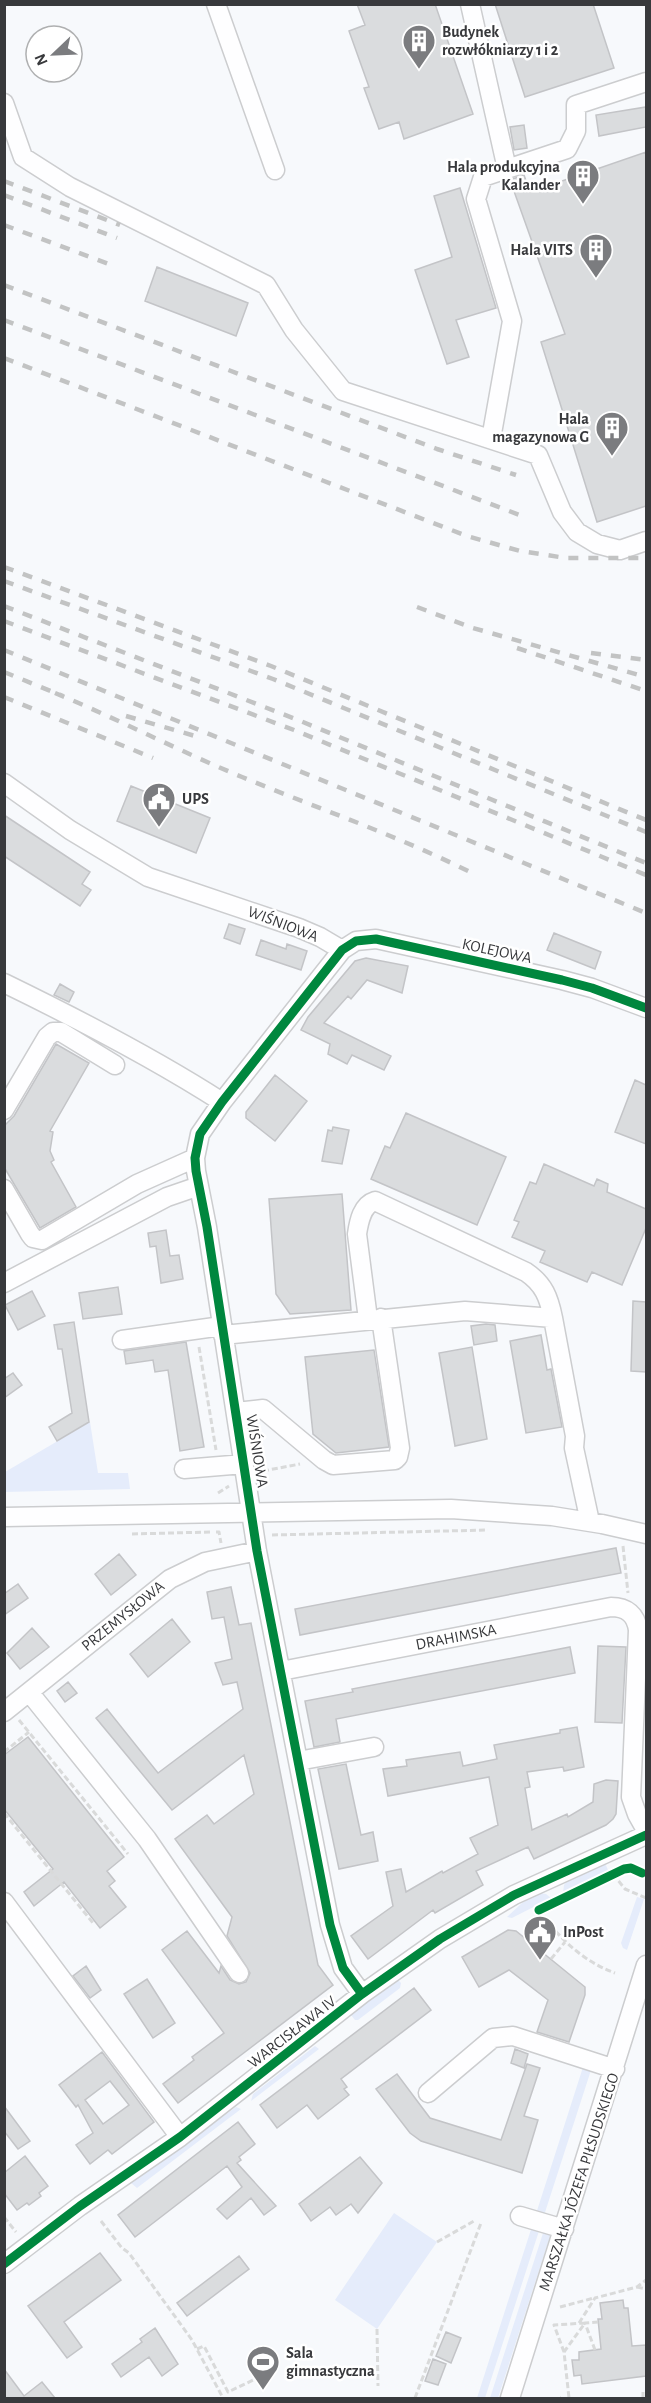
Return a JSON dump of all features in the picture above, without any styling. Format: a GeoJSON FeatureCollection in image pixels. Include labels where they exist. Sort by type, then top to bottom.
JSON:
{"type":"FeatureCollection","features":[{"type":"Feature","properties":{"kind":"street"},"geometry":{"type":"LineString","coordinates":[[216,4],[275,170]]}},
{"type":"Feature","properties":{"kind":"street"},"geometry":{"type":"LineString","coordinates":[[470,4],[507,169]]}},
{"type":"Feature","properties":{"kind":"street"},"geometry":{"type":"LineString","coordinates":[[491,439],[512,321],[476,199],[483,177],[567,149],[576,131],[576,105],[646,82]]}},
{"type":"Feature","properties":{"kind":"street"},"geometry":{"type":"LineString","coordinates":[[4,103],[23,157],[70,188],[266,285],[294,330],[342,391],[538,455],[562,512],[577,532],[597,544],[620,550],[646,541]]}},
{"type":"Feature","properties":{"kind":"street","name":"WIŚNIOWA"},"geometry":{"type":"LineString","coordinates":[[4,783],[70,830],[148,877],[299,928],[342,950],[222,1102],[200,1134],[195,1158],[257,1551],[333,1941],[343,1968],[362,1994]]}},
{"type":"Feature","properties":{"kind":"street","name":"KOLEJOWA"},"geometry":{"type":"LineString","coordinates":[[342,950],[356,941],[376,939],[562,980],[592,988],[646,1008]]}},
{"type":"Feature","properties":{"kind":"street"},"geometry":{"type":"LineString","coordinates":[[4,983],[159,1065],[222,1102]]}},
{"type":"Feature","properties":{"kind":"street"},"geometry":{"type":"LineString","coordinates":[[4,1110],[47,1037],[53,1032],[61,1032],[115,1065]]}},
{"type":"Feature","properties":{"kind":"street"},"geometry":{"type":"LineString","coordinates":[[4,1189],[30,1234],[33,1238],[42,1240],[137,1184],[195,1158]]}},
{"type":"Feature","properties":{"kind":"street"},"geometry":{"type":"LineString","coordinates":[[4,1283],[167,1197],[199,1186]]}},
{"type":"Feature","properties":{"kind":"street"},"geometry":{"type":"LineString","coordinates":[[236,1412],[263,1408],[324,1460],[333,1465],[391,1461],[398,1457],[400,1448],[357,1234],[358,1222],[366,1206],[375,1201],[526,1272],[544,1288],[553,1318],[575,1436],[574,1448],[590,1522]]}},
{"type":"Feature","properties":{"kind":"street"},"geometry":{"type":"LineString","coordinates":[[122,1340],[196,1329],[223,1330],[465,1311],[553,1318]]}},
{"type":"Feature","properties":{"kind":"street"},"geometry":{"type":"LineString","coordinates":[[184,1469],[243,1467]]}},
{"type":"Feature","properties":{"kind":"street"},"geometry":{"type":"LineString","coordinates":[[4,1517],[451,1509],[552,1516],[646,1534]]}},
{"type":"Feature","properties":{"kind":"street","name":"PRZEMYSŁOWA"},"geometry":{"type":"LineString","coordinates":[[11,1716],[29,1692],[170,1579],[205,1562],[257,1551]]}},
{"type":"Feature","properties":{"kind":"street","name":"DRAHIMSKA"},"geometry":{"type":"LineString","coordinates":[[281,1671],[611,1607],[631,1613]]}},
{"type":"Feature","properties":{"kind":"street"},"geometry":{"type":"LineString","coordinates":[[631,1613],[638,1630],[631,1797],[646,1830]]}},
{"type":"Feature","properties":{"kind":"street"},"geometry":{"type":"LineString","coordinates":[[29,1692],[147,1839],[238,1973]]}},
{"type":"Feature","properties":{"kind":"street"},"geometry":{"type":"LineString","coordinates":[[298,1761],[374,1747]]}},
{"type":"Feature","properties":{"kind":"street","name":"WARCISŁAWA IV"},"geometry":{"type":"LineString","coordinates":[[4,2264],[80,2206],[180,2138],[397,1968],[477,1915],[549,1878],[646,1835]]}},
{"type":"Feature","properties":{"kind":"street"},"geometry":{"type":"LineString","coordinates":[[4,1902],[180,2138]]}},
{"type":"Feature","properties":{"kind":"street","name":"MARSZAŁKA JÓZEFA PIŁSUDSKIEGO"},"geometry":{"type":"LineString","coordinates":[[510,2398],[646,1965]]}},
{"type":"Feature","properties":{"kind":"street"},"geometry":{"type":"LineString","coordinates":[[428,2093],[493,2038],[513,2036],[615,2069]]}},
{"type":"Feature","properties":{"kind":"street"},"geometry":{"type":"LineString","coordinates":[[520,2216],[564,2229]]}},
{"type":"Feature","properties":{"kind":"path"},"geometry":{"type":"LineString","coordinates":[[196,1329],[216,1450],[243,1467]]}},
{"type":"Feature","properties":{"kind":"path"},"geometry":{"type":"LineString","coordinates":[[218,1493],[227,1488],[232,1479],[232,1469],[324,1460]]}},
{"type":"Feature","properties":{"kind":"path"},"geometry":{"type":"LineString","coordinates":[[272,1535],[494,1530]]}},
{"type":"Feature","properties":{"kind":"path"},"geometry":{"type":"LineString","coordinates":[[219,1532],[222,1545]]}},
{"type":"Feature","properties":{"kind":"path"},"geometry":{"type":"LineString","coordinates":[[616,1542],[631,1546]]}},
{"type":"Feature","properties":{"kind":"path"},"geometry":{"type":"LineString","coordinates":[[623,1544],[631,1613]]}},
{"type":"Feature","properties":{"kind":"path"},"geometry":{"type":"LineString","coordinates":[[11,1716],[29,1732],[128,1854]]}},
{"type":"Feature","properties":{"kind":"path"},"geometry":{"type":"LineString","coordinates":[[4,1752],[29,1732]]}},
{"type":"Feature","properties":{"kind":"path"},"geometry":{"type":"LineString","coordinates":[[4,1812],[93,1923]]}},
{"type":"Feature","properties":{"kind":"path"},"geometry":{"type":"LineString","coordinates":[[613,1874],[625,1888],[646,1898]]}},
{"type":"Feature","properties":{"kind":"path"},"geometry":{"type":"LineString","coordinates":[[539,1910],[565,1942],[583,1956],[615,1973]]}},
{"type":"Feature","properties":{"kind":"path"},"geometry":{"type":"LineString","coordinates":[[551,1959],[565,1942]]}},
{"type":"Feature","properties":{"kind":"path"},"geometry":{"type":"LineString","coordinates":[[4,2217],[16,2232]]}},
{"type":"Feature","properties":{"kind":"path"},"geometry":{"type":"LineString","coordinates":[[101,2221],[122,2248],[129,2253],[197,2349],[223,2398]]}},
{"type":"Feature","properties":{"kind":"path"},"geometry":{"type":"LineString","coordinates":[[437,2242],[474,2221]]}},
{"type":"Feature","properties":{"kind":"path"},"geometry":{"type":"LineString","coordinates":[[415,2398],[481,2223]]}},
{"type":"Feature","properties":{"kind":"path"},"geometry":{"type":"LineString","coordinates":[[560,2307],[637,2287],[646,2280]]}},
{"type":"Feature","properties":{"kind":"path"},"geometry":{"type":"LineString","coordinates":[[637,2287],[646,2289]]}},
{"type":"Feature","properties":{"kind":"path"},"geometry":{"type":"LineString","coordinates":[[579,2323],[595,2298]]}},
{"type":"Feature","properties":{"kind":"path"},"geometry":{"type":"LineString","coordinates":[[569,2398],[564,2352],[554,2325],[599,2322]]}},
{"type":"Feature","properties":{"kind":"path"},"geometry":{"type":"LineString","coordinates":[[585,2323],[595,2350]]}},
{"type":"Feature","properties":{"kind":"path"},"geometry":{"type":"LineString","coordinates":[[564,2352],[585,2323]]}},
{"type":"Feature","properties":{"kind":"path"},"geometry":{"type":"LineString","coordinates":[[377,2330],[378,2386]]}},
{"type":"Feature","properties":{"kind":"path"},"geometry":{"type":"LineString","coordinates":[[197,2349],[204,2346],[228,2392],[266,2374]]}},
{"type":"Feature","properties":{"kind":"path"},"geometry":{"type":"LineString","coordinates":[[643,2392],[643,2398]]}},
{"type":"Feature","properties":{"kind":"shaded area"},"geometry":{"type":"Polygon","coordinates":[[[90,1422],[98,1473],[128,1473],[130,1489],[5,1492],[5,1472],[90,1422]]]}},
{"type":"Feature","properties":{"kind":"shaded area"},"geometry":{"type":"Polygon","coordinates":[[[605,1863],[608,1870],[606,1873],[563,1893],[564,1885],[568,1880],[605,1863]]]}},
{"type":"Feature","properties":{"kind":"shaded area"},"geometry":{"type":"Polygon","coordinates":[[[539,1893],[551,1898],[512,1918],[507,1917],[522,1903],[539,1893]]]}},
{"type":"Feature","properties":{"kind":"shaded area"},"geometry":{"type":"Polygon","coordinates":[[[637,1897],[644,1899],[627,1950],[621,1943],[637,1897]]]}},
{"type":"Feature","properties":{"kind":"shaded area"},"geometry":{"type":"Polygon","coordinates":[[[397,1979],[401,1983],[400,1988],[355,2020],[351,2015],[397,1979]]]}},
{"type":"Feature","properties":{"kind":"shaded area"},"geometry":{"type":"Polygon","coordinates":[[[315,2046],[319,2049],[251,2101],[253,2094],[315,2046]]]}},
{"type":"Feature","properties":{"kind":"shaded area"},"geometry":{"type":"Polygon","coordinates":[[[584,2064],[592,2067],[485,2398],[477,2398],[584,2064]]]}},
{"type":"Feature","properties":{"kind":"shaded area"},"geometry":{"type":"Polygon","coordinates":[[[236,2107],[241,2109],[137,2188],[131,2183],[236,2107]]]}},
{"type":"Feature","properties":{"kind":"shaded area"},"geometry":{"type":"Polygon","coordinates":[[[394,2213],[437,2242],[377,2329],[335,2300],[394,2213]]]}},
{"type":"Feature","properties":{"kind":"shaded area"},"geometry":{"type":"Polygon","coordinates":[[[544,2230],[551,2233],[498,2398],[490,2398],[544,2230]]]}},
{"type":"Feature","properties":{"kind":"building","name":"Budynek rozwłókniarzy 1 i 2"},"geometry":{"type":"Polygon","coordinates":[[[357,4],[435,4],[473,114],[404,139],[399,122],[379,129],[364,88],[369,87],[349,31],[365,25],[357,4]]]}},
{"type":"Feature","properties":{"kind":"building"},"geometry":{"type":"Polygon","coordinates":[[[495,4],[593,4],[614,68],[525,97],[495,4]]]}},
{"type":"Feature","properties":{"kind":"building"},"geometry":{"type":"Polygon","coordinates":[[[646,107],[646,127],[599,136],[596,115],[646,107]]]}},
{"type":"Feature","properties":{"kind":"building"},"geometry":{"type":"Polygon","coordinates":[[[524,125],[527,148],[514,150],[510,127],[524,125]]]}},
{"type":"Feature","properties":{"kind":"building"},"geometry":{"type":"Polygon","coordinates":[[[646,152],[646,506],[597,522],[541,342],[565,334],[510,180],[524,175],[530,192],[646,152]]]}},
{"type":"Feature","properties":{"kind":"building"},"geometry":{"type":"Polygon","coordinates":[[[460,188],[496,308],[456,320],[469,357],[447,364],[415,270],[452,257],[434,196],[460,188]]]}},
{"type":"Feature","properties":{"kind":"building"},"geometry":{"type":"Polygon","coordinates":[[[157,267],[248,303],[236,336],[145,301],[157,267]]]}},
{"type":"Feature","properties":{"kind":"building"},"geometry":{"type":"Polygon","coordinates":[[[131,786],[210,818],[196,853],[117,821],[131,786]]]}},
{"type":"Feature","properties":{"kind":"building"},"geometry":{"type":"Polygon","coordinates":[[[4,815],[90,872],[82,884],[91,890],[80,906],[4,856],[4,815]]]}},
{"type":"Feature","properties":{"kind":"building"},"geometry":{"type":"Polygon","coordinates":[[[229,924],[245,929],[240,944],[224,938],[229,924]]]}},
{"type":"Feature","properties":{"kind":"building"},"geometry":{"type":"Polygon","coordinates":[[[554,933],[601,952],[595,969],[547,950],[554,933]]]}},
{"type":"Feature","properties":{"kind":"building"},"geometry":{"type":"Polygon","coordinates":[[[261,940],[286,949],[287,944],[307,951],[301,970],[256,955],[261,940]]]}},
{"type":"Feature","properties":{"kind":"building"},"geometry":{"type":"Polygon","coordinates":[[[366,958],[408,966],[402,993],[367,980],[351,999],[348,996],[324,1023],[391,1056],[384,1070],[352,1055],[347,1064],[328,1054],[330,1044],[301,1030],[308,1017],[355,961],[366,958]]]}},
{"type":"Feature","properties":{"kind":"building"},"geometry":{"type":"Polygon","coordinates":[[[60,984],[74,992],[69,1002],[54,995],[60,984]]]}},
{"type":"Feature","properties":{"kind":"building"},"geometry":{"type":"Polygon","coordinates":[[[56,1044],[89,1063],[50,1131],[53,1132],[50,1151],[54,1160],[51,1162],[76,1207],[40,1228],[4,1167],[4,1126],[14,1116],[56,1044]]]}},
{"type":"Feature","properties":{"kind":"building"},"geometry":{"type":"Polygon","coordinates":[[[275,1075],[307,1101],[275,1141],[246,1118],[246,1112],[275,1075]]]}},
{"type":"Feature","properties":{"kind":"building"},"geometry":{"type":"Polygon","coordinates":[[[635,1080],[646,1085],[646,1144],[615,1132],[635,1080]]]}},
{"type":"Feature","properties":{"kind":"building"},"geometry":{"type":"Polygon","coordinates":[[[406,1113],[506,1157],[477,1225],[371,1179],[385,1146],[390,1148],[406,1113]]]}},
{"type":"Feature","properties":{"kind":"building"},"geometry":{"type":"Polygon","coordinates":[[[333,1127],[349,1130],[342,1164],[322,1161],[328,1130],[332,1131],[333,1127]]]}},
{"type":"Feature","properties":{"kind":"building"},"geometry":{"type":"Polygon","coordinates":[[[544,1164],[594,1186],[597,1179],[608,1184],[607,1192],[646,1209],[646,1228],[622,1285],[592,1272],[587,1282],[540,1262],[545,1251],[512,1237],[519,1222],[514,1220],[530,1182],[536,1184],[544,1164]]]}},
{"type":"Feature","properties":{"kind":"building"},"geometry":{"type":"Polygon","coordinates":[[[342,1194],[351,1310],[290,1314],[276,1294],[269,1199],[342,1194]]]}},
{"type":"Feature","properties":{"kind":"building"},"geometry":{"type":"Polygon","coordinates":[[[166,1230],[170,1256],[179,1255],[183,1279],[161,1283],[156,1246],[150,1247],[148,1233],[166,1230]]]}},
{"type":"Feature","properties":{"kind":"building"},"geometry":{"type":"Polygon","coordinates":[[[118,1287],[122,1314],[83,1319],[79,1293],[118,1287]]]}},
{"type":"Feature","properties":{"kind":"building"},"geometry":{"type":"Polygon","coordinates":[[[32,1291],[45,1316],[18,1330],[5,1305],[32,1291]]]}},
{"type":"Feature","properties":{"kind":"building"},"geometry":{"type":"Polygon","coordinates":[[[633,1301],[646,1302],[646,1372],[631,1371],[633,1301]]]}},
{"type":"Feature","properties":{"kind":"building"},"geometry":{"type":"Polygon","coordinates":[[[74,1322],[89,1422],[57,1441],[49,1427],[72,1413],[62,1349],[58,1349],[54,1325],[74,1322]]]}},
{"type":"Feature","properties":{"kind":"building"},"geometry":{"type":"Polygon","coordinates":[[[495,1325],[497,1341],[474,1345],[471,1326],[495,1325]]]}},
{"type":"Feature","properties":{"kind":"building"},"geometry":{"type":"Polygon","coordinates":[[[541,1335],[547,1370],[551,1369],[562,1427],[526,1433],[510,1341],[541,1335]]]}},
{"type":"Feature","properties":{"kind":"building"},"geometry":{"type":"Polygon","coordinates":[[[186,1342],[204,1447],[180,1451],[168,1370],[155,1372],[153,1360],[126,1364],[124,1351],[186,1342]]]}},
{"type":"Feature","properties":{"kind":"building"},"geometry":{"type":"Polygon","coordinates":[[[472,1347],[487,1439],[455,1446],[439,1353],[472,1347]]]}},
{"type":"Feature","properties":{"kind":"building"},"geometry":{"type":"Polygon","coordinates":[[[374,1350],[389,1447],[336,1453],[313,1434],[305,1357],[374,1350]]]}},
{"type":"Feature","properties":{"kind":"building"},"geometry":{"type":"Polygon","coordinates":[[[13,1373],[22,1385],[4,1398],[4,1379],[13,1373]]]}},
{"type":"Feature","properties":{"kind":"building"},"geometry":{"type":"Polygon","coordinates":[[[616,1548],[621,1573],[300,1635],[295,1609],[616,1548]]]}},
{"type":"Feature","properties":{"kind":"building"},"geometry":{"type":"Polygon","coordinates":[[[119,1554],[136,1575],[111,1595],[95,1574],[119,1554]]]}},
{"type":"Feature","properties":{"kind":"building"},"geometry":{"type":"Polygon","coordinates":[[[18,1584],[28,1598],[4,1615],[4,1594],[18,1584]]]}},
{"type":"Feature","properties":{"kind":"building"},"geometry":{"type":"Polygon","coordinates":[[[231,1587],[239,1625],[251,1623],[318,1965],[333,1985],[178,2103],[163,2084],[194,2060],[192,2057],[224,2033],[162,1950],[187,1931],[219,1973],[221,1966],[230,1980],[239,1984],[246,1982],[250,1973],[227,1936],[232,1917],[175,1839],[207,1815],[214,1824],[254,1794],[244,1755],[172,1810],[96,1718],[107,1709],[158,1773],[243,1709],[237,1682],[223,1685],[215,1663],[232,1659],[224,1617],[212,1619],[207,1592],[231,1587]]]}},
{"type":"Feature","properties":{"kind":"building"},"geometry":{"type":"Polygon","coordinates":[[[172,1619],[190,1642],[148,1677],[130,1654],[172,1619]]]}},
{"type":"Feature","properties":{"kind":"building"},"geometry":{"type":"Polygon","coordinates":[[[32,1628],[49,1647],[20,1669],[7,1653],[32,1628]]]}},
{"type":"Feature","properties":{"kind":"building"},"geometry":{"type":"Polygon","coordinates":[[[598,1646],[626,1647],[622,1723],[595,1722],[598,1646]]]}},
{"type":"Feature","properties":{"kind":"building"},"geometry":{"type":"Polygon","coordinates":[[[570,1647],[575,1673],[336,1719],[340,1742],[314,1747],[305,1701],[353,1692],[352,1689],[570,1647]]]}},
{"type":"Feature","properties":{"kind":"building"},"geometry":{"type":"Polygon","coordinates":[[[68,1682],[77,1693],[65,1702],[57,1691],[68,1682]]]}},
{"type":"Feature","properties":{"kind":"building"},"geometry":{"type":"Polygon","coordinates":[[[577,1727],[584,1767],[564,1771],[563,1767],[527,1772],[530,1787],[525,1788],[532,1830],[567,1814],[568,1817],[593,1802],[594,1784],[606,1780],[618,1781],[616,1814],[613,1819],[606,1825],[534,1859],[528,1847],[476,1871],[483,1885],[435,1913],[433,1910],[368,1959],[351,1936],[393,1906],[386,1872],[401,1869],[406,1892],[478,1854],[470,1838],[498,1825],[489,1777],[388,1796],[383,1769],[407,1766],[406,1760],[460,1752],[463,1766],[497,1759],[494,1745],[560,1733],[560,1730],[577,1727]]]}},
{"type":"Feature","properties":{"kind":"building"},"geometry":{"type":"Polygon","coordinates":[[[28,1737],[124,1857],[107,1871],[115,1881],[109,1886],[126,1907],[100,1928],[64,1882],[34,1906],[24,1892],[53,1869],[4,1809],[4,1755],[28,1737]]]}},
{"type":"Feature","properties":{"kind":"building"},"geometry":{"type":"Polygon","coordinates":[[[346,1764],[361,1835],[373,1832],[378,1861],[339,1869],[318,1769],[346,1764]]]}},
{"type":"Feature","properties":{"kind":"building"},"geometry":{"type":"Polygon","coordinates":[[[508,1930],[516,1931],[585,1987],[585,1995],[569,2042],[537,2032],[548,2000],[509,1970],[479,1987],[462,1957],[508,1930]]]}},
{"type":"Feature","properties":{"kind":"building"},"geometry":{"type":"Polygon","coordinates":[[[86,1966],[101,1990],[90,1998],[73,1976],[86,1966]]]}},
{"type":"Feature","properties":{"kind":"building"},"geometry":{"type":"Polygon","coordinates":[[[147,1979],[175,2023],[153,2038],[124,1994],[147,1979]]]}},
{"type":"Feature","properties":{"kind":"building"},"geometry":{"type":"Polygon","coordinates":[[[414,1988],[431,2010],[341,2079],[349,2095],[318,2119],[307,2105],[277,2128],[260,2105],[414,1988]]]}},
{"type":"Feature","properties":{"kind":"building"},"geometry":{"type":"Polygon","coordinates":[[[515,2049],[528,2054],[524,2068],[511,2063],[515,2049]]]}},
{"type":"Feature","properties":{"kind":"building"},"geometry":{"type":"Polygon","coordinates":[[[102,2052],[154,2122],[112,2154],[108,2150],[90,2164],[76,2145],[93,2133],[78,2105],[76,2107],[59,2085],[102,2052]],[[110,2081],[85,2100],[103,2124],[129,2105],[110,2081]]]}},
{"type":"Feature","properties":{"kind":"building"},"geometry":{"type":"Polygon","coordinates":[[[527,2064],[540,2068],[524,2116],[538,2120],[522,2173],[421,2141],[410,2133],[376,2089],[397,2074],[430,2118],[501,2140],[527,2064]]]}},
{"type":"Feature","properties":{"kind":"building"},"geometry":{"type":"Polygon","coordinates":[[[4,2106],[30,2141],[18,2149],[4,2131],[4,2106]]]}},
{"type":"Feature","properties":{"kind":"building"},"geometry":{"type":"Polygon","coordinates":[[[238,2122],[255,2144],[239,2157],[241,2160],[237,2163],[276,2206],[264,2215],[251,2198],[227,2219],[217,2209],[242,2187],[227,2166],[135,2237],[118,2215],[238,2122]]]}},
{"type":"Feature","properties":{"kind":"building"},"geometry":{"type":"Polygon","coordinates":[[[25,2156],[48,2186],[39,2193],[41,2196],[17,2210],[4,2193],[4,2173],[25,2156]]]}},
{"type":"Feature","properties":{"kind":"building"},"geometry":{"type":"Polygon","coordinates":[[[360,2157],[382,2183],[358,2213],[351,2204],[336,2215],[330,2207],[311,2221],[299,2204],[360,2157]]]}},
{"type":"Feature","properties":{"kind":"building"},"geometry":{"type":"Polygon","coordinates":[[[100,2253],[121,2280],[64,2322],[82,2347],[67,2358],[28,2306],[100,2253]]]}},
{"type":"Feature","properties":{"kind":"building"},"geometry":{"type":"Polygon","coordinates":[[[239,2256],[249,2269],[187,2316],[177,2303],[239,2256]]]}},
{"type":"Feature","properties":{"kind":"building"},"geometry":{"type":"Polygon","coordinates":[[[623,2300],[624,2308],[628,2308],[632,2346],[646,2345],[646,2376],[582,2384],[581,2375],[574,2376],[572,2360],[579,2360],[579,2352],[601,2349],[598,2319],[602,2319],[600,2303],[623,2300]]]}},
{"type":"Feature","properties":{"kind":"building"},"geometry":{"type":"Polygon","coordinates":[[[155,2328],[178,2364],[162,2376],[149,2357],[121,2377],[112,2364],[142,2342],[140,2339],[155,2328]]]}},
{"type":"Feature","properties":{"kind":"building"},"geometry":{"type":"Polygon","coordinates":[[[446,2332],[461,2338],[451,2363],[436,2356],[446,2332]]]}},
{"type":"Feature","properties":{"kind":"building"},"geometry":{"type":"Polygon","coordinates":[[[433,2359],[446,2364],[438,2385],[425,2381],[433,2359]]]}},
{"type":"Feature","properties":{"kind":"building"},"geometry":{"type":"Polygon","coordinates":[[[4,2369],[24,2396],[42,2382],[55,2398],[4,2398],[4,2369]]]}},
{"type":"Feature","properties":{"kind":"railway"},"geometry":{"type":"LineString","coordinates":[[4,181],[120,225]]}},
{"type":"Feature","properties":{"kind":"railway"},"geometry":{"type":"LineString","coordinates":[[4,195],[117,238]]}},
{"type":"Feature","properties":{"kind":"railway"},"geometry":{"type":"LineString","coordinates":[[4,225],[114,266]]}},
{"type":"Feature","properties":{"kind":"railway"},"geometry":{"type":"LineString","coordinates":[[4,285],[437,449],[516,475]]}},
{"type":"Feature","properties":{"kind":"railway"},"geometry":{"type":"LineString","coordinates":[[4,320],[525,517]]}},
{"type":"Feature","properties":{"kind":"railway"},"geometry":{"type":"LineString","coordinates":[[4,358],[467,536],[520,551],[566,558],[646,558]]}},
{"type":"Feature","properties":{"kind":"railway"},"geometry":{"type":"LineString","coordinates":[[4,567],[271,666],[646,820]]}},
{"type":"Feature","properties":{"kind":"railway"},"geometry":{"type":"LineString","coordinates":[[4,581],[273,679],[646,832]]}},
{"type":"Feature","properties":{"kind":"railway"},"geometry":{"type":"LineString","coordinates":[[4,606],[298,720],[646,863]]}},
{"type":"Feature","properties":{"kind":"railway"},"geometry":{"type":"LineString","coordinates":[[417,607],[473,628],[646,677]]}},
{"type":"Feature","properties":{"kind":"railway"},"geometry":{"type":"LineString","coordinates":[[4,621],[294,730],[646,875]]}},
{"type":"Feature","properties":{"kind":"railway"},"geometry":{"type":"LineString","coordinates":[[517,648],[646,691]]}},
{"type":"Feature","properties":{"kind":"railway"},"geometry":{"type":"LineString","coordinates":[[4,650],[646,913]]}},
{"type":"Feature","properties":{"kind":"railway"},"geometry":{"type":"LineString","coordinates":[[591,653],[646,660]]}},
{"type":"Feature","properties":{"kind":"railway"},"geometry":{"type":"LineString","coordinates":[[4,672],[63,696]]}},
{"type":"Feature","properties":{"kind":"railway"},"geometry":{"type":"LineString","coordinates":[[55,693],[218,767],[388,835],[474,874]]}},
{"type":"Feature","properties":{"kind":"railway"},"geometry":{"type":"LineString","coordinates":[[4,697],[153,758]]}},
{"type":"Feature","properties":{"kind":"railway"},"geometry":{"type":"LineString","coordinates":[[126,716],[195,736]]}},
{"type":"Feature","properties":{"kind":"cycle path"},"geometry":{"type":"LineString","coordinates":[[362,1994],[343,1968],[330,1925],[257,1551],[207,1227],[196,1171],[195,1158],[200,1134],[222,1102],[342,950],[356,941],[376,939],[562,980],[592,988],[646,1008]]}},
{"type":"Feature","properties":{"kind":"cycle path"},"geometry":{"type":"LineString","coordinates":[[4,2264],[80,2206],[180,2137],[362,1994],[440,1939],[514,1895],[646,1835]]}},
{"type":"Feature","properties":{"kind":"cycle path"},"geometry":{"type":"LineString","coordinates":[[539,1910],[624,1869],[631,1868],[642,1873]]}},
{"type":"Feature","properties":{"kind":"place","name":"Budynek rozwłókniarzy 1 i 2"},"geometry":{"type":"Point","coordinates":[419,70]}},
{"type":"Feature","properties":{"kind":"place","name":"Hala produkcyjna Kalander"},"geometry":{"type":"Point","coordinates":[583,205]}},
{"type":"Feature","properties":{"kind":"place","name":"Hala VITS"},"geometry":{"type":"Point","coordinates":[596,279]}},
{"type":"Feature","properties":{"kind":"place","name":"Hala magazynowa G"},"geometry":{"type":"Point","coordinates":[612,457]}},
{"type":"Feature","properties":{"kind":"place","name":"UPS"},"geometry":{"type":"Point","coordinates":[159,828]}},
{"type":"Feature","properties":{"kind":"place","name":"InPost"},"geometry":{"type":"Point","coordinates":[540,1961]}},
{"type":"Feature","properties":{"kind":"place","name":"Sala gimnastyczna"},"geometry":{"type":"Point","coordinates":[263,2391]}}]}
